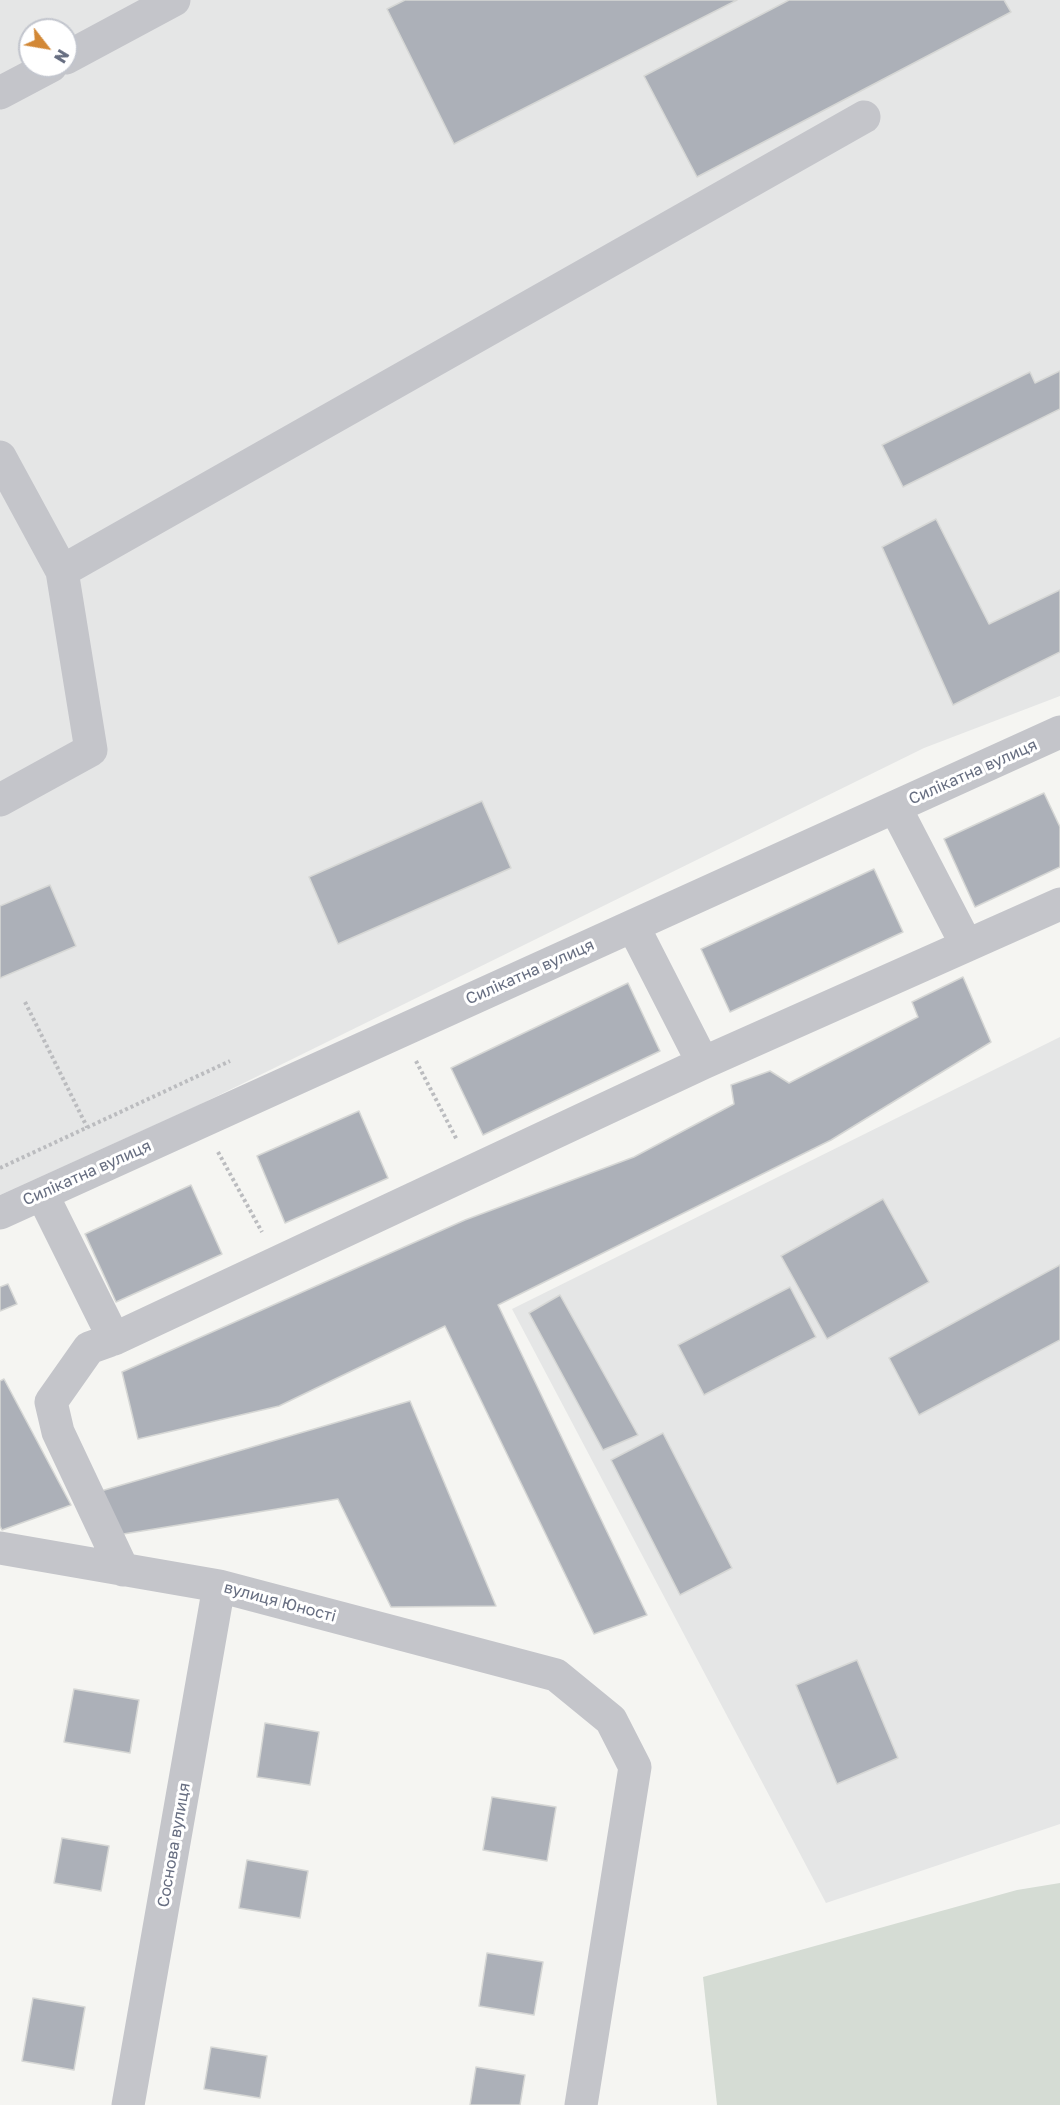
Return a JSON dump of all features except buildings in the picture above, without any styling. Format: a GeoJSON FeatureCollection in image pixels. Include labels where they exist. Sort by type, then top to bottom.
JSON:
{"type":"FeatureCollection","features":[{"type":"Feature","properties":{"kind":"street"},"geometry":{"type":"LineString","coordinates":[[78,52],[174,0]]}},
{"type":"Feature","properties":{"kind":"street"},"geometry":{"type":"LineString","coordinates":[[0,93],[28,78]]}},
{"type":"Feature","properties":{"kind":"street"},"geometry":{"type":"LineString","coordinates":[[62,571],[864,117]]}},
{"type":"Feature","properties":{"kind":"street"},"geometry":{"type":"LineString","coordinates":[[0,457],[62,571],[91,750],[0,800]]}},
{"type":"Feature","properties":{"kind":"street","name":"Силікатна вулиця"},"geometry":{"type":"LineString","coordinates":[[0,1213],[1060,732]]}},
{"type":"Feature","properties":{"kind":"street"},"geometry":{"type":"LineString","coordinates":[[894,807],[966,944]]}},
{"type":"Feature","properties":{"kind":"street"},"geometry":{"type":"LineString","coordinates":[[123,1570],[58,1432],[51,1402],[88,1348],[114,1339],[703,1063],[1060,904]]}},
{"type":"Feature","properties":{"kind":"street"},"geometry":{"type":"LineString","coordinates":[[633,926],[703,1063]]}},
{"type":"Feature","properties":{"kind":"street"},"geometry":{"type":"LineString","coordinates":[[42,1194],[114,1339]]}},
{"type":"Feature","properties":{"kind":"street","name":"вулиця Юності"},"geometry":{"type":"LineString","coordinates":[[0,1548],[219,1586],[556,1675],[611,1720],[635,1767],[581,2105]]}},
{"type":"Feature","properties":{"kind":"street","name":"Соснова вулиця"},"geometry":{"type":"LineString","coordinates":[[128,2105],[219,1586]]}},
{"type":"Feature","properties":{"kind":"path"},"geometry":{"type":"LineString","coordinates":[[25,1002],[87,1127]]}},
{"type":"Feature","properties":{"kind":"path"},"geometry":{"type":"LineString","coordinates":[[400,1031],[473,1171]]}},
{"type":"Feature","properties":{"kind":"path"},"geometry":{"type":"LineString","coordinates":[[0,1168],[230,1061]]}},
{"type":"Feature","properties":{"kind":"path"},"geometry":{"type":"LineString","coordinates":[[201,1121],[279,1262]]}},
{"type":"Feature","properties":{"kind":"shaded area"},"geometry":{"type":"Polygon","coordinates":[[[0,0],[1060,0],[1060,696],[924,748],[197,1106],[0,1195],[0,0]]]}},
{"type":"Feature","properties":{"kind":"shaded area"},"geometry":{"type":"Polygon","coordinates":[[[1060,1037],[1060,1824],[826,1903],[512,1309],[1060,1037]]]}},
{"type":"Feature","properties":{"kind":"shaded area"},"geometry":{"type":"Polygon","coordinates":[[[1060,1883],[1060,2105],[717,2105],[703,1977],[1017,1890],[1060,1883]]]}}]}
